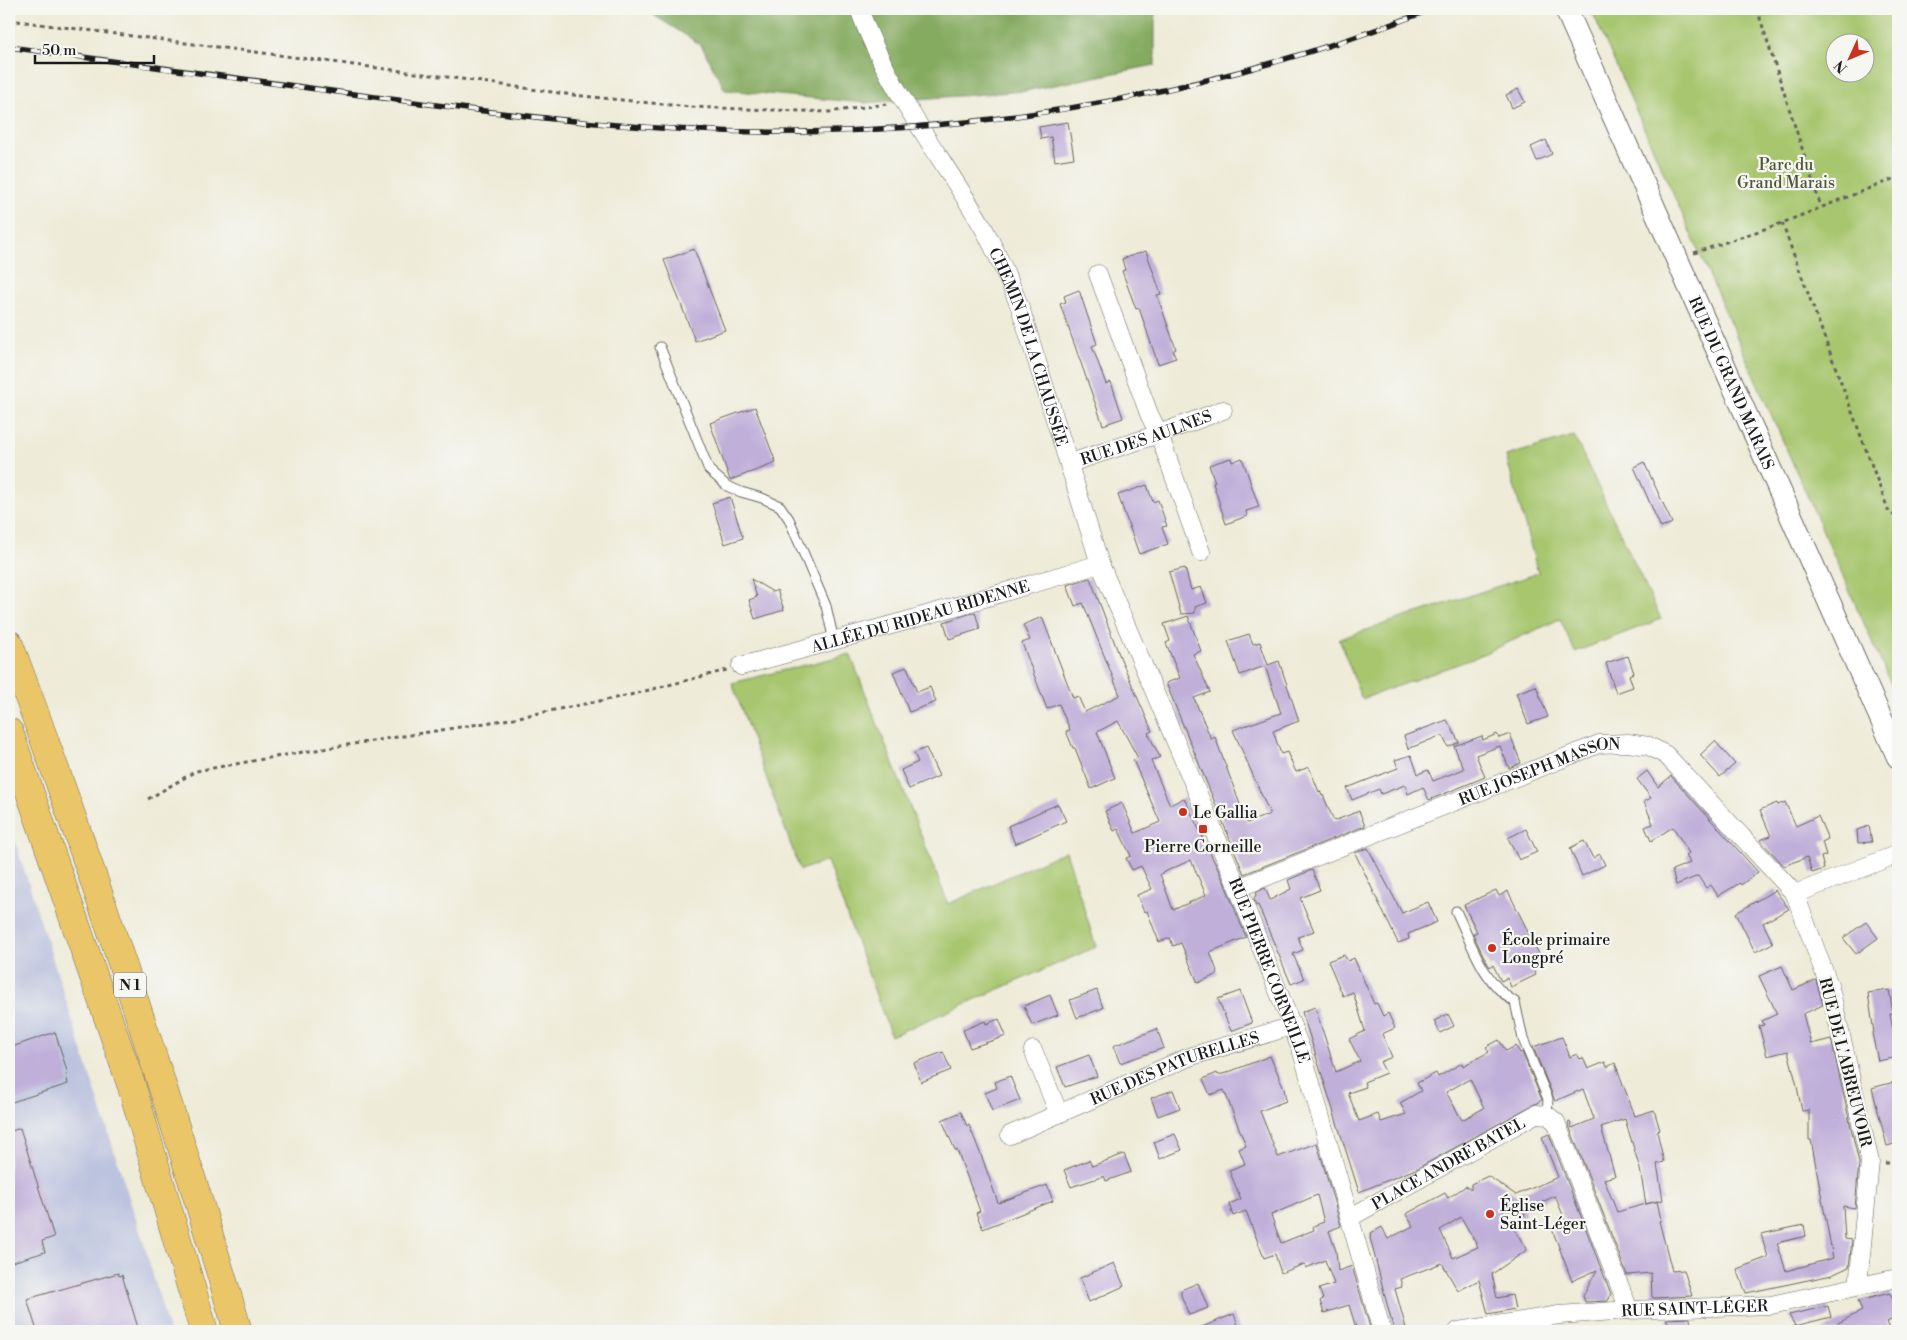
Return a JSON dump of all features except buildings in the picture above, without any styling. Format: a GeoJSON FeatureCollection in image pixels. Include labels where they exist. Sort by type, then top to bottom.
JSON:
{"type":"FeatureCollection","features":[{"type":"Feature","properties":{"kind":"highway","name":"N 1"},"geometry":{"type":"LineString","coordinates":[[9,644],[146,1032],[238,1331]]}},
{"type":"Feature","properties":{"kind":"highway","name":"N 1"},"geometry":{"type":"LineString","coordinates":[[9,732],[131,1084],[204,1331]]}},
{"type":"Feature","properties":{"kind":"street","name":"CHEMIN DE LA CHAUSSÉE"},"geometry":{"type":"LineString","coordinates":[[859,9],[878,53],[904,101],[983,228],[1008,278],[1029,332],[1100,564]]}},
{"type":"Feature","properties":{"kind":"street","name":"RUE DU GRAND MARAIS"},"geometry":{"type":"LineString","coordinates":[[1566,9],[1898,757]]}},
{"type":"Feature","properties":{"kind":"street"},"geometry":{"type":"LineString","coordinates":[[1098,274],[1149,414],[1159,434],[1201,552]]}},
{"type":"Feature","properties":{"kind":"street","name":"RUE DES AULNES"},"geometry":{"type":"LineString","coordinates":[[1070,465],[1076,461],[1159,434],[1223,410]]}},
{"type":"Feature","properties":{"kind":"street","name":"ALLÉE DU RIDEAU RIDENNE"},"geometry":{"type":"LineString","coordinates":[[741,666],[1100,564]]}},
{"type":"Feature","properties":{"kind":"street","name":"RUE PIERRE CORNEILLE"},"geometry":{"type":"LineString","coordinates":[[1100,564],[1238,888],[1302,1052],[1351,1217],[1382,1331]]}},
{"type":"Feature","properties":{"kind":"street","name":"RUE JOSEPH MASSON"},"geometry":{"type":"LineString","coordinates":[[1238,888],[1599,744],[1628,743],[1649,746],[1666,754],[1795,894]]}},
{"type":"Feature","properties":{"kind":"street"},"geometry":{"type":"LineString","coordinates":[[1795,894],[1898,854]]}},
{"type":"Feature","properties":{"kind":"street","name":"RUE DE L'ABREUVOIR"},"geometry":{"type":"LineString","coordinates":[[1795,894],[1830,988],[1870,1162],[1858,1286]]}},
{"type":"Feature","properties":{"kind":"street","name":"RUE DES PATURELLES"},"geometry":{"type":"LineString","coordinates":[[1010,1135],[1189,1057],[1292,1026]]}},
{"type":"Feature","properties":{"kind":"street"},"geometry":{"type":"LineString","coordinates":[[1033,1050],[1059,1114]]}},
{"type":"Feature","properties":{"kind":"street","name":"PLACE ANDRÉ BATEL"},"geometry":{"type":"LineString","coordinates":[[1351,1217],[1536,1114],[1547,1115]]}},
{"type":"Feature","properties":{"kind":"street"},"geometry":{"type":"LineString","coordinates":[[1547,1115],[1556,1122],[1629,1310]]}},
{"type":"Feature","properties":{"kind":"street","name":"RUE SAINT-LÉGER"},"geometry":{"type":"LineString","coordinates":[[1458,1331],[1559,1315],[1629,1310],[1771,1305],[1898,1278]]}},
{"type":"Feature","properties":{"kind":"lane"},"geometry":{"type":"LineString","coordinates":[[660,347],[709,470],[727,486],[780,506],[790,519],[826,606],[834,641]]}},
{"type":"Feature","properties":{"kind":"lane"},"geometry":{"type":"LineString","coordinates":[[1456,911],[1486,975],[1494,986],[1515,1002],[1523,1039],[1548,1099],[1547,1115]]}},
{"type":"Feature","properties":{"kind":"path"},"geometry":{"type":"LineString","coordinates":[[1758,9],[1821,207]]}},
{"type":"Feature","properties":{"kind":"path"},"geometry":{"type":"LineString","coordinates":[[9,20],[573,95],[690,107],[829,112],[904,101]]}},
{"type":"Feature","properties":{"kind":"path"},"geometry":{"type":"LineString","coordinates":[[1677,259],[1782,223],[1898,177]]}},
{"type":"Feature","properties":{"kind":"path"},"geometry":{"type":"LineString","coordinates":[[1782,223],[1889,512],[1898,518]]}},
{"type":"Feature","properties":{"kind":"path"},"geometry":{"type":"LineString","coordinates":[[148,799],[196,771],[504,720],[630,695],[741,666]]}},
{"type":"Feature","properties":{"kind":"shaded area"},"geometry":{"type":"Polygon","coordinates":[[[9,822],[144,1244],[169,1331],[9,1331],[9,822]]]}},
{"type":"Feature","properties":{"kind":"green space"},"geometry":{"type":"Polygon","coordinates":[[[644,9],[1155,9],[1155,65],[1025,91],[865,103],[725,90],[701,45],[644,9]]]}},
{"type":"Feature","properties":{"kind":"green space","name":"Parc du Grand Marais"},"geometry":{"type":"Polygon","coordinates":[[[1591,9],[1898,9],[1898,700],[1591,9]]]}},
{"type":"Feature","properties":{"kind":"green space"},"geometry":{"type":"Polygon","coordinates":[[[1574,436],[1661,619],[1575,652],[1560,619],[1472,659],[1362,699],[1339,639],[1538,573],[1506,456],[1574,436]]]}},
{"type":"Feature","properties":{"kind":"green space"},"geometry":{"type":"Polygon","coordinates":[[[850,654],[948,904],[1066,851],[1096,947],[891,1036],[827,861],[800,870],[732,683],[850,654]]]}},
{"type":"Feature","properties":{"kind":"railway"},"geometry":{"type":"LineString","coordinates":[[9,47],[535,117],[641,127],[748,132],[802,132],[882,129],[963,122],[1123,99],[1280,61],[1357,37],[1432,9]]}},
{"type":"Feature","properties":{"kind":"place","name":"Le Gallia"},"geometry":{"type":"Point","coordinates":[1183,812]}},
{"type":"Feature","properties":{"kind":"place","name":"Pierre Corneille"},"geometry":{"type":"Point","coordinates":[1203,829]}},
{"type":"Feature","properties":{"kind":"place","name":"École primaire Longpré"},"geometry":{"type":"Point","coordinates":[1492,948]}},
{"type":"Feature","properties":{"kind":"place","name":"Église Saint-Léger"},"geometry":{"type":"Point","coordinates":[1490,1214]}}]}
